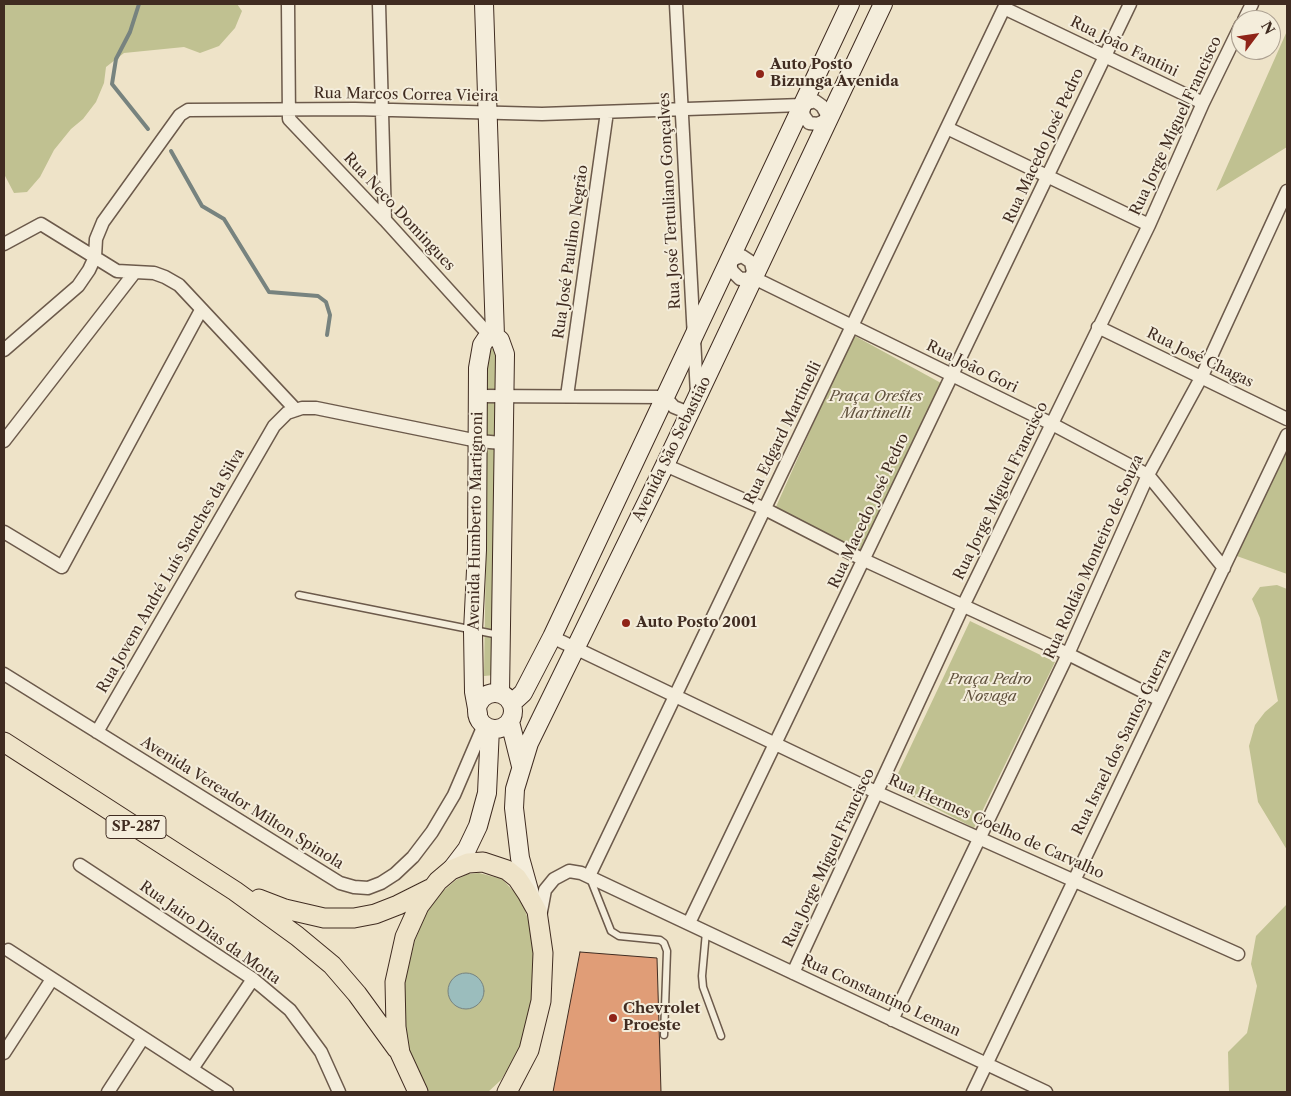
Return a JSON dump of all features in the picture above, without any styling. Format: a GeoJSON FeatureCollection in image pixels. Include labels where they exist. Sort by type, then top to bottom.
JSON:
{"type":"FeatureCollection","features":[{"type":"Feature","properties":{"kind":"main road","name":"Avenida Humberto Martignoni"},"geometry":{"type":"LineString","coordinates":[[484,4],[489,112],[493,336]]}},
{"type":"Feature","properties":{"kind":"main road","name":"Avenida São Sebastião"},"geometry":{"type":"LineString","coordinates":[[506,698],[523,693],[552,636],[664,397],[694,339],[850,4]]}},
{"type":"Feature","properties":{"kind":"main road","name":"Avenida São Sebastião"},"geometry":{"type":"LineString","coordinates":[[536,913],[515,833],[515,789],[520,770],[540,719],[665,465],[883,4]]}},
{"type":"Feature","properties":{"kind":"main road","name":"Avenida Humberto Martignoni"},"geometry":{"type":"LineString","coordinates":[[451,870],[467,849],[478,826],[487,792],[490,748],[474,692],[473,631],[477,550],[480,353],[482,345],[493,336]]}},
{"type":"Feature","properties":{"kind":"main road","name":"Avenida Humberto Martignoni"},"geometry":{"type":"LineString","coordinates":[[493,336],[500,340],[505,354],[500,635],[506,698]]}},
{"type":"Feature","properties":{"kind":"main road"},"geometry":{"type":"LineString","coordinates":[[575,588],[599,599]]}},
{"type":"Feature","properties":{"kind":"main road"},"geometry":{"type":"LineString","coordinates":[[489,694],[506,698],[514,714],[510,722],[501,728],[484,722],[482,698],[489,694]]}},
{"type":"Feature","properties":{"kind":"main road"},"geometry":{"type":"LineString","coordinates":[[510,722],[520,770]]}},
{"type":"Feature","properties":{"kind":"main road","name":"SP-287"},"geometry":{"type":"LineString","coordinates":[[4,742],[236,891],[297,936],[332,965],[357,994],[400,1053]]}},
{"type":"Feature","properties":{"kind":"main road"},"geometry":{"type":"LineString","coordinates":[[490,748],[507,755],[520,770]]}},
{"type":"Feature","properties":{"kind":"main road"},"geometry":{"type":"LineString","coordinates":[[4,757],[37,764]]}},
{"type":"Feature","properties":{"kind":"main road"},"geometry":{"type":"LineString","coordinates":[[418,1092],[400,1053],[396,1027],[396,982],[405,937],[419,906],[433,887],[451,870],[468,864],[484,862],[495,864],[517,878],[536,913],[543,953],[541,1001],[530,1050],[507,1092]]}},
{"type":"Feature","properties":{"kind":"main road","name":"SP-287"},"geometry":{"type":"LineString","coordinates":[[236,891],[285,909],[324,918],[354,918],[375,914],[398,905],[433,887]]}},
{"type":"Feature","properties":{"kind":"street"},"geometry":{"type":"LineString","coordinates":[[288,4],[290,109]]}},
{"type":"Feature","properties":{"kind":"street"},"geometry":{"type":"LineString","coordinates":[[379,4],[385,220]]}},
{"type":"Feature","properties":{"kind":"street","name":"Rua José Tertuliano Gonçalves"},"geometry":{"type":"LineString","coordinates":[[676,4],[697,397]]}},
{"type":"Feature","properties":{"kind":"street","name":"Rua Macedo José Pedro"},"geometry":{"type":"LineString","coordinates":[[689,924],[1130,4]]}},
{"type":"Feature","properties":{"kind":"street","name":"Rua João Fantini"},"geometry":{"type":"LineString","coordinates":[[1005,6],[1203,103]]}},
{"type":"Feature","properties":{"kind":"street","name":"Rua Edgard Martinelli"},"geometry":{"type":"LineString","coordinates":[[589,876],[1005,6]]}},
{"type":"Feature","properties":{"kind":"street","name":"Rua Jorge Miguel Francisco"},"geometry":{"type":"LineString","coordinates":[[793,973],[963,606],[1149,225],[1203,103],[1231,46]]}},
{"type":"Feature","properties":{"kind":"street","name":"Rua Marcos Correa Vieira"},"geometry":{"type":"LineString","coordinates":[[95,257],[96,239],[103,222],[180,114],[188,110],[382,109],[489,112],[607,112],[802,106],[817,102],[829,118]]}},
{"type":"Feature","properties":{"kind":"street"},"geometry":{"type":"LineString","coordinates":[[802,106],[808,123],[818,124],[829,118]]}},
{"type":"Feature","properties":{"kind":"street","name":"Rua Neco Domingues"},"geometry":{"type":"LineString","coordinates":[[290,109],[289,119],[493,336]]}},
{"type":"Feature","properties":{"kind":"street","name":"Rua José Paulino Negrão"},"geometry":{"type":"LineString","coordinates":[[567,396],[607,112]]}},
{"type":"Feature","properties":{"kind":"street"},"geometry":{"type":"LineString","coordinates":[[947,128],[1149,225]]}},
{"type":"Feature","properties":{"kind":"street","name":"Rua Roldão Monteiro de Souza"},"geometry":{"type":"LineString","coordinates":[[892,1020],[1068,654],[1148,475],[1202,376],[1287,191]]}},
{"type":"Feature","properties":{"kind":"street"},"geometry":{"type":"LineString","coordinates":[[4,244],[41,224],[71,240],[117,271],[154,273],[165,277],[178,285],[296,410],[316,408],[478,441],[502,443]]}},
{"type":"Feature","properties":{"kind":"street"},"geometry":{"type":"LineString","coordinates":[[4,350],[78,286],[95,257]]}},
{"type":"Feature","properties":{"kind":"street"},"geometry":{"type":"LineString","coordinates":[[739,257],[748,258],[754,269],[754,278],[740,279],[732,271],[729,261],[739,257]]}},
{"type":"Feature","properties":{"kind":"street"},"geometry":{"type":"LineString","coordinates":[[4,441],[135,272]]}},
{"type":"Feature","properties":{"kind":"street","name":"Rua João Gori"},"geometry":{"type":"LineString","coordinates":[[754,278],[1052,424],[1148,475],[1224,568]]}},
{"type":"Feature","properties":{"kind":"street"},"geometry":{"type":"LineString","coordinates":[[4,532],[62,567],[201,310]]}},
{"type":"Feature","properties":{"kind":"street","name":"Rua José Chagas"},"geometry":{"type":"LineString","coordinates":[[1098,327],[1287,419]]}},
{"type":"Feature","properties":{"kind":"street"},"geometry":{"type":"LineString","coordinates":[[478,396],[664,397],[674,407],[689,413]]}},
{"type":"Feature","properties":{"kind":"street","name":"Rua Jovem André Luís Sanches da Silva"},"geometry":{"type":"LineString","coordinates":[[97,732],[274,426],[287,413],[296,410]]}},
{"type":"Feature","properties":{"kind":"street","name":"Rua Israel dos Santos Guerra"},"geometry":{"type":"LineString","coordinates":[[973,1092],[1287,435]]}},
{"type":"Feature","properties":{"kind":"street"},"geometry":{"type":"LineString","coordinates":[[665,465],[765,509],[864,560],[1068,654],[1160,700]]}},
{"type":"Feature","properties":{"kind":"street","name":"Rua Hermes Coelho de Carvalho"},"geometry":{"type":"LineString","coordinates":[[552,636],[878,793],[1238,954]]}},
{"type":"Feature","properties":{"kind":"street","name":"Avenida Vereador Milton Spinola"},"geometry":{"type":"LineString","coordinates":[[4,674],[340,883],[368,888],[381,883],[395,874],[413,857],[432,832],[454,795],[484,722]]}},
{"type":"Feature","properties":{"kind":"street","name":"Rua Jairo Dias da Motta"},"geometry":{"type":"LineString","coordinates":[[80,865],[253,979],[290,1010],[321,1052],[339,1092]]}},
{"type":"Feature","properties":{"kind":"street","name":"Rua Constantino Leman"},"geometry":{"type":"LineString","coordinates":[[536,913],[545,890],[554,879],[569,871],[589,876],[1046,1092]]}},
{"type":"Feature","properties":{"kind":"street"},"geometry":{"type":"LineString","coordinates":[[8,950],[227,1092]]}},
{"type":"Feature","properties":{"kind":"street"},"geometry":{"type":"LineString","coordinates":[[4,1053],[52,979]]}},
{"type":"Feature","properties":{"kind":"street"},"geometry":{"type":"LineString","coordinates":[[192,1069],[253,979]]}},
{"type":"Feature","properties":{"kind":"street"},"geometry":{"type":"LineString","coordinates":[[108,1092],[143,1038]]}},
{"type":"Feature","properties":{"kind":"lane"},"geometry":{"type":"LineString","coordinates":[[299,595],[500,635]]}},
{"type":"Feature","properties":{"kind":"lane"},"geometry":{"type":"LineString","coordinates":[[589,876],[611,931],[619,936],[660,940],[664,943],[666,951],[664,1035]]}},
{"type":"Feature","properties":{"kind":"lane"},"geometry":{"type":"LineString","coordinates":[[706,932],[702,976],[721,1036]]}},
{"type":"Feature","properties":{"kind":"green space"},"geometry":{"type":"Polygon","coordinates":[[[4,4],[237,4],[242,11],[235,28],[219,46],[200,53],[184,47],[124,53],[106,67],[104,83],[96,102],[54,150],[40,177],[27,192],[14,193],[4,174],[4,4]]]}},
{"type":"Feature","properties":{"kind":"green space"},"geometry":{"type":"Polygon","coordinates":[[[1287,31],[1287,147],[1216,191],[1274,60],[1281,60],[1281,45],[1287,31]]]}},
{"type":"Feature","properties":{"kind":"green space","name":"Praça Orestes Martinelli"},"geometry":{"type":"Polygon","coordinates":[[[853,335],[941,383],[861,552],[775,509],[853,335]]]}},
{"type":"Feature","properties":{"kind":"green space"},"geometry":{"type":"Polygon","coordinates":[[[488,348],[494,349],[496,354],[495,675],[484,676],[486,549],[484,353],[488,348]]]}},
{"type":"Feature","properties":{"kind":"green space"},"geometry":{"type":"Polygon","coordinates":[[[1287,444],[1287,574],[1234,555],[1287,444]]]}},
{"type":"Feature","properties":{"kind":"green space"},"geometry":{"type":"Polygon","coordinates":[[[1277,585],[1287,589],[1287,850],[1258,802],[1249,746],[1255,725],[1265,712],[1278,701],[1260,618],[1252,599],[1260,587],[1277,585]]]}},
{"type":"Feature","properties":{"kind":"green space","name":"Praça Pedro Novaga"},"geometry":{"type":"Polygon","coordinates":[[[970,621],[1055,662],[974,828],[892,786],[970,621]]]}},
{"type":"Feature","properties":{"kind":"green space"},"geometry":{"type":"Polygon","coordinates":[[[479,873],[502,879],[521,899],[529,922],[535,953],[534,997],[523,1045],[501,1080],[488,1092],[429,1092],[410,1055],[405,1023],[405,982],[415,940],[426,914],[442,892],[456,880],[468,874],[479,873]]]}},
{"type":"Feature","properties":{"kind":"green space"},"geometry":{"type":"Polygon","coordinates":[[[1287,904],[1287,1092],[1229,1092],[1228,1052],[1247,1033],[1257,986],[1251,964],[1256,936],[1287,904]]]}},
{"type":"Feature","properties":{"kind":"water"},"geometry":{"type":"Polygon","coordinates":[[[466,973],[473,974],[479,978],[483,984],[483,998],[479,1004],[473,1008],[466,1009],[459,1008],[453,1004],[449,998],[448,991],[449,984],[453,978],[459,974],[466,973]]]}},
{"type":"Feature","properties":{"kind":"building","name":"Chevrolet Proeste"},"geometry":{"type":"Polygon","coordinates":[[[580,952],[657,958],[661,1092],[553,1092],[580,952]]]}},
{"type":"Feature","properties":{"kind":"waterway"},"geometry":{"type":"LineString","coordinates":[[139,4],[130,32],[116,59],[112,84],[148,129]]}},
{"type":"Feature","properties":{"kind":"waterway"},"geometry":{"type":"LineString","coordinates":[[171,151],[202,206],[224,219],[269,292],[318,296],[326,302],[330,315],[327,335]]}},
{"type":"Feature","properties":{"kind":"place","name":"Auto Posto Bizunga Avenida"},"geometry":{"type":"Point","coordinates":[760,74]}},
{"type":"Feature","properties":{"kind":"place","name":"Auto Posto 2001"},"geometry":{"type":"Point","coordinates":[626,623]}},
{"type":"Feature","properties":{"kind":"place","name":"Chevrolet Proeste"},"geometry":{"type":"Point","coordinates":[613,1018]}}]}
